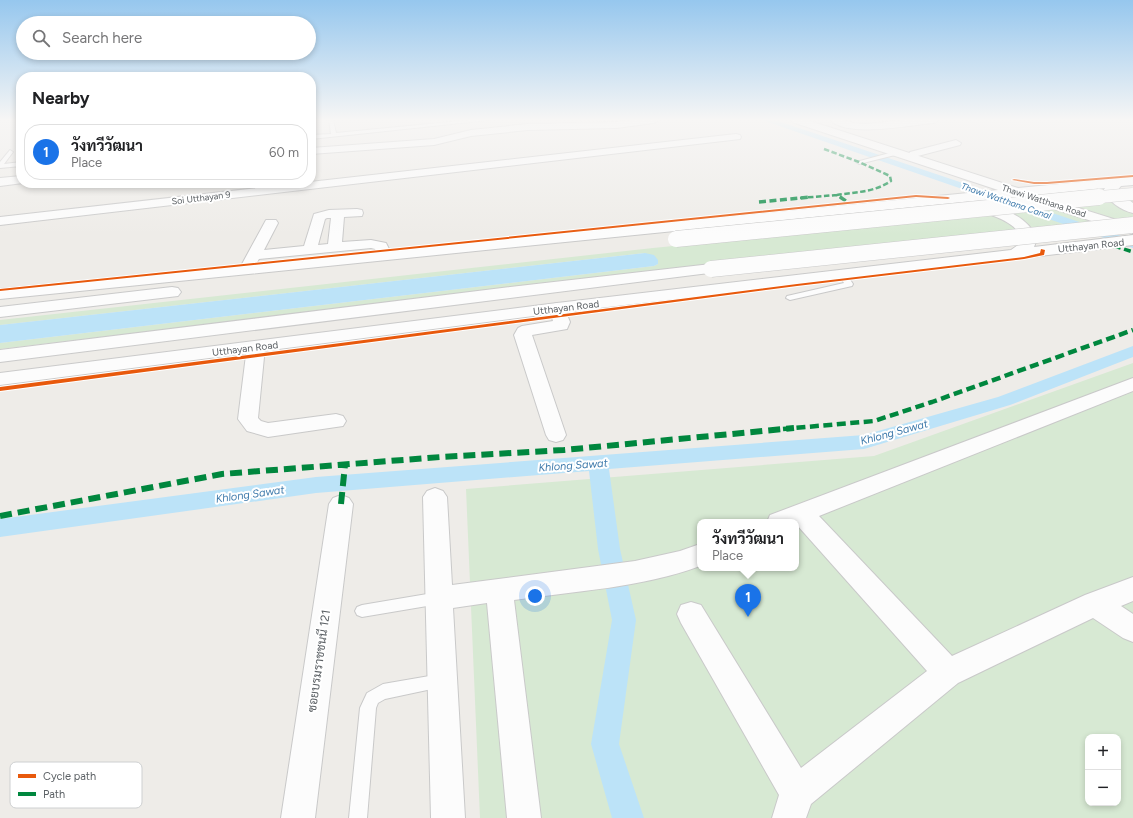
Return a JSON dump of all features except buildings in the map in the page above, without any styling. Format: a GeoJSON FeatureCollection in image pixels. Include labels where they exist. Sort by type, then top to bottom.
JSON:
{"type":"FeatureCollection","features":[{"type":"Feature","properties":{"kind":"main road","name":"Thawi Watthana Road"},"geometry":{"type":"LineString","coordinates":[[907,158],[1133,230]]}},
{"type":"Feature","properties":{"kind":"main road","name":"Thawi Watthana Road"},"geometry":{"type":"LineString","coordinates":[[925,158],[1017,192],[1057,194],[1133,225]]}},
{"type":"Feature","properties":{"kind":"main road"},"geometry":{"type":"LineString","coordinates":[[1057,194],[1119,182],[1133,181]]}},
{"type":"Feature","properties":{"kind":"main road"},"geometry":{"type":"LineString","coordinates":[[1119,182],[1113,185],[1110,191],[1112,196],[1122,204],[1133,209]]}},
{"type":"Feature","properties":{"kind":"main road"},"geometry":{"type":"LineString","coordinates":[[0,294],[1017,192]]}},
{"type":"Feature","properties":{"kind":"main road"},"geometry":{"type":"LineString","coordinates":[[0,312],[157,293],[676,239],[1133,194]]}},
{"type":"Feature","properties":{"kind":"main road"},"geometry":{"type":"LineString","coordinates":[[948,198],[997,212],[1011,219],[1025,229],[1030,243],[1024,249],[1013,253]]}},
{"type":"Feature","properties":{"kind":"main road","name":"Utthayan Road"},"geometry":{"type":"LineString","coordinates":[[0,356],[502,293],[711,269],[1133,225]]}},
{"type":"Feature","properties":{"kind":"main road","name":"Utthayan Road"},"geometry":{"type":"LineString","coordinates":[[0,379],[557,308],[1133,240]]}},
{"type":"Feature","properties":{"kind":"main road"},"geometry":{"type":"LineString","coordinates":[[502,293],[747,285]]}},
{"type":"Feature","properties":{"kind":"main road"},"geometry":{"type":"LineString","coordinates":[[0,299],[46,299],[157,293]]}},
{"type":"Feature","properties":{"kind":"main road"},"geometry":{"type":"LineString","coordinates":[[0,366],[88,346]]}},
{"type":"Feature","properties":{"kind":"street","name":"Soi Utthayan 9"},"geometry":{"type":"LineString","coordinates":[[316,185],[544,158]]}},
{"type":"Feature","properties":{"kind":"street"},"geometry":{"type":"LineString","coordinates":[[0,182],[16,180]]}},
{"type":"Feature","properties":{"kind":"street","name":"Soi Utthayan 9"},"geometry":{"type":"LineString","coordinates":[[0,221],[286,188]]}},
{"type":"Feature","properties":{"kind":"street"},"geometry":{"type":"LineString","coordinates":[[310,250],[319,217],[335,214],[357,213]]}},
{"type":"Feature","properties":{"kind":"street"},"geometry":{"type":"LineString","coordinates":[[335,214],[338,217],[335,247]]}},
{"type":"Feature","properties":{"kind":"street"},"geometry":{"type":"LineString","coordinates":[[247,269],[271,223]]}},
{"type":"Feature","properties":{"kind":"street"},"geometry":{"type":"LineString","coordinates":[[254,255],[335,247],[377,245],[381,246],[385,255]]}},
{"type":"Feature","properties":{"kind":"street"},"geometry":{"type":"LineString","coordinates":[[556,435],[523,335],[524,332],[528,330],[561,325],[562,322],[557,308]]}},
{"type":"Feature","properties":{"kind":"street"},"geometry":{"type":"LineString","coordinates":[[256,347],[248,419],[254,426],[268,430],[336,421]]}},
{"type":"Feature","properties":{"kind":"street"},"geometry":{"type":"LineString","coordinates":[[790,517],[1133,384]]}},
{"type":"Feature","properties":{"kind":"street"},"geometry":{"type":"LineString","coordinates":[[435,497],[448,818]]}},
{"type":"Feature","properties":{"kind":"street","name":"ซอยบรมราชชนนี 121"},"geometry":{"type":"LineString","coordinates":[[298,818],[340,504]]}},
{"type":"Feature","properties":{"kind":"street"},"geometry":{"type":"LineString","coordinates":[[799,526],[948,673]]}},
{"type":"Feature","properties":{"kind":"street"},"geometry":{"type":"LineString","coordinates":[[440,598],[635,572],[681,562],[697,556]]}},
{"type":"Feature","properties":{"kind":"street"},"geometry":{"type":"LineString","coordinates":[[499,589],[524,818]]}},
{"type":"Feature","properties":{"kind":"street"},"geometry":{"type":"LineString","coordinates":[[691,614],[793,805],[948,673],[1095,604],[1133,589]]}},
{"type":"Feature","properties":{"kind":"street"},"geometry":{"type":"LineString","coordinates":[[1095,604],[1133,629]]}},
{"type":"Feature","properties":{"kind":"lane"},"geometry":{"type":"LineString","coordinates":[[862,161],[875,158]]}},
{"type":"Feature","properties":{"kind":"lane"},"geometry":{"type":"LineString","coordinates":[[0,166],[16,164]]}},
{"type":"Feature","properties":{"kind":"lane"},"geometry":{"type":"LineString","coordinates":[[790,298],[849,284],[842,274]]}},
{"type":"Feature","properties":{"kind":"lane"},"geometry":{"type":"LineString","coordinates":[[362,612],[440,598]]}},
{"type":"Feature","properties":{"kind":"lane"},"geometry":{"type":"LineString","coordinates":[[358,818],[368,708],[372,698],[383,692],[443,681]]}},
{"type":"Feature","properties":{"kind":"green space"},"geometry":{"type":"Polygon","coordinates":[[[1133,200],[1133,221],[669,269],[0,349],[0,343],[654,266],[658,264],[645,253],[0,325],[0,320],[653,248],[1133,200]]]}},
{"type":"Feature","properties":{"kind":"green space"},"geometry":{"type":"Polygon","coordinates":[[[1133,363],[1133,818],[480,818],[466,489],[874,456],[1133,363]]]}},
{"type":"Feature","properties":{"kind":"water"},"geometry":{"type":"Polygon","coordinates":[[[645,253],[654,255],[658,260],[658,264],[654,266],[0,343],[0,325],[645,253]]]}},
{"type":"Feature","properties":{"kind":"waterway","name":"Thawi Watthana Canal"},"geometry":{"type":"LineString","coordinates":[[879,158],[1133,244]]}},
{"type":"Feature","properties":{"kind":"waterway","name":"Khlong Sawat"},"geometry":{"type":"LineString","coordinates":[[0,528],[316,485],[864,442],[1004,401],[1133,351]]}},
{"type":"Feature","properties":{"kind":"waterway"},"geometry":{"type":"LineString","coordinates":[[598,463],[609,549],[624,620],[605,744],[628,818]]}},
{"type":"Feature","properties":{"kind":"marked path"},"geometry":{"type":"LineString","coordinates":[[849,158],[890,176],[891,181],[873,190],[837,195],[849,203]]}},
{"type":"Feature","properties":{"kind":"marked path"},"geometry":{"type":"LineString","coordinates":[[759,202],[837,195]]}},
{"type":"Feature","properties":{"kind":"marked path"},"geometry":{"type":"LineString","coordinates":[[1114,246],[1133,252]]}},
{"type":"Feature","properties":{"kind":"marked path"},"geometry":{"type":"LineString","coordinates":[[0,516],[222,474],[441,457],[564,450],[874,421],[932,402],[1133,330]]}},
{"type":"Feature","properties":{"kind":"marked path"},"geometry":{"type":"LineString","coordinates":[[341,504],[345,465]]}},
{"type":"Feature","properties":{"kind":"cycle path"},"geometry":{"type":"LineString","coordinates":[[1014,180],[1047,183],[1133,176]]}},
{"type":"Feature","properties":{"kind":"cycle path"},"geometry":{"type":"LineString","coordinates":[[0,290],[916,196],[948,198]]}},
{"type":"Feature","properties":{"kind":"cycle path"},"geometry":{"type":"LineString","coordinates":[[0,389],[797,285],[1024,258],[1042,254],[1043,250]]}},
{"type":"Feature","properties":{"kind":"place","name":"วังทวีวัฒนา"},"geometry":{"type":"Point","coordinates":[748,617]}}]}
